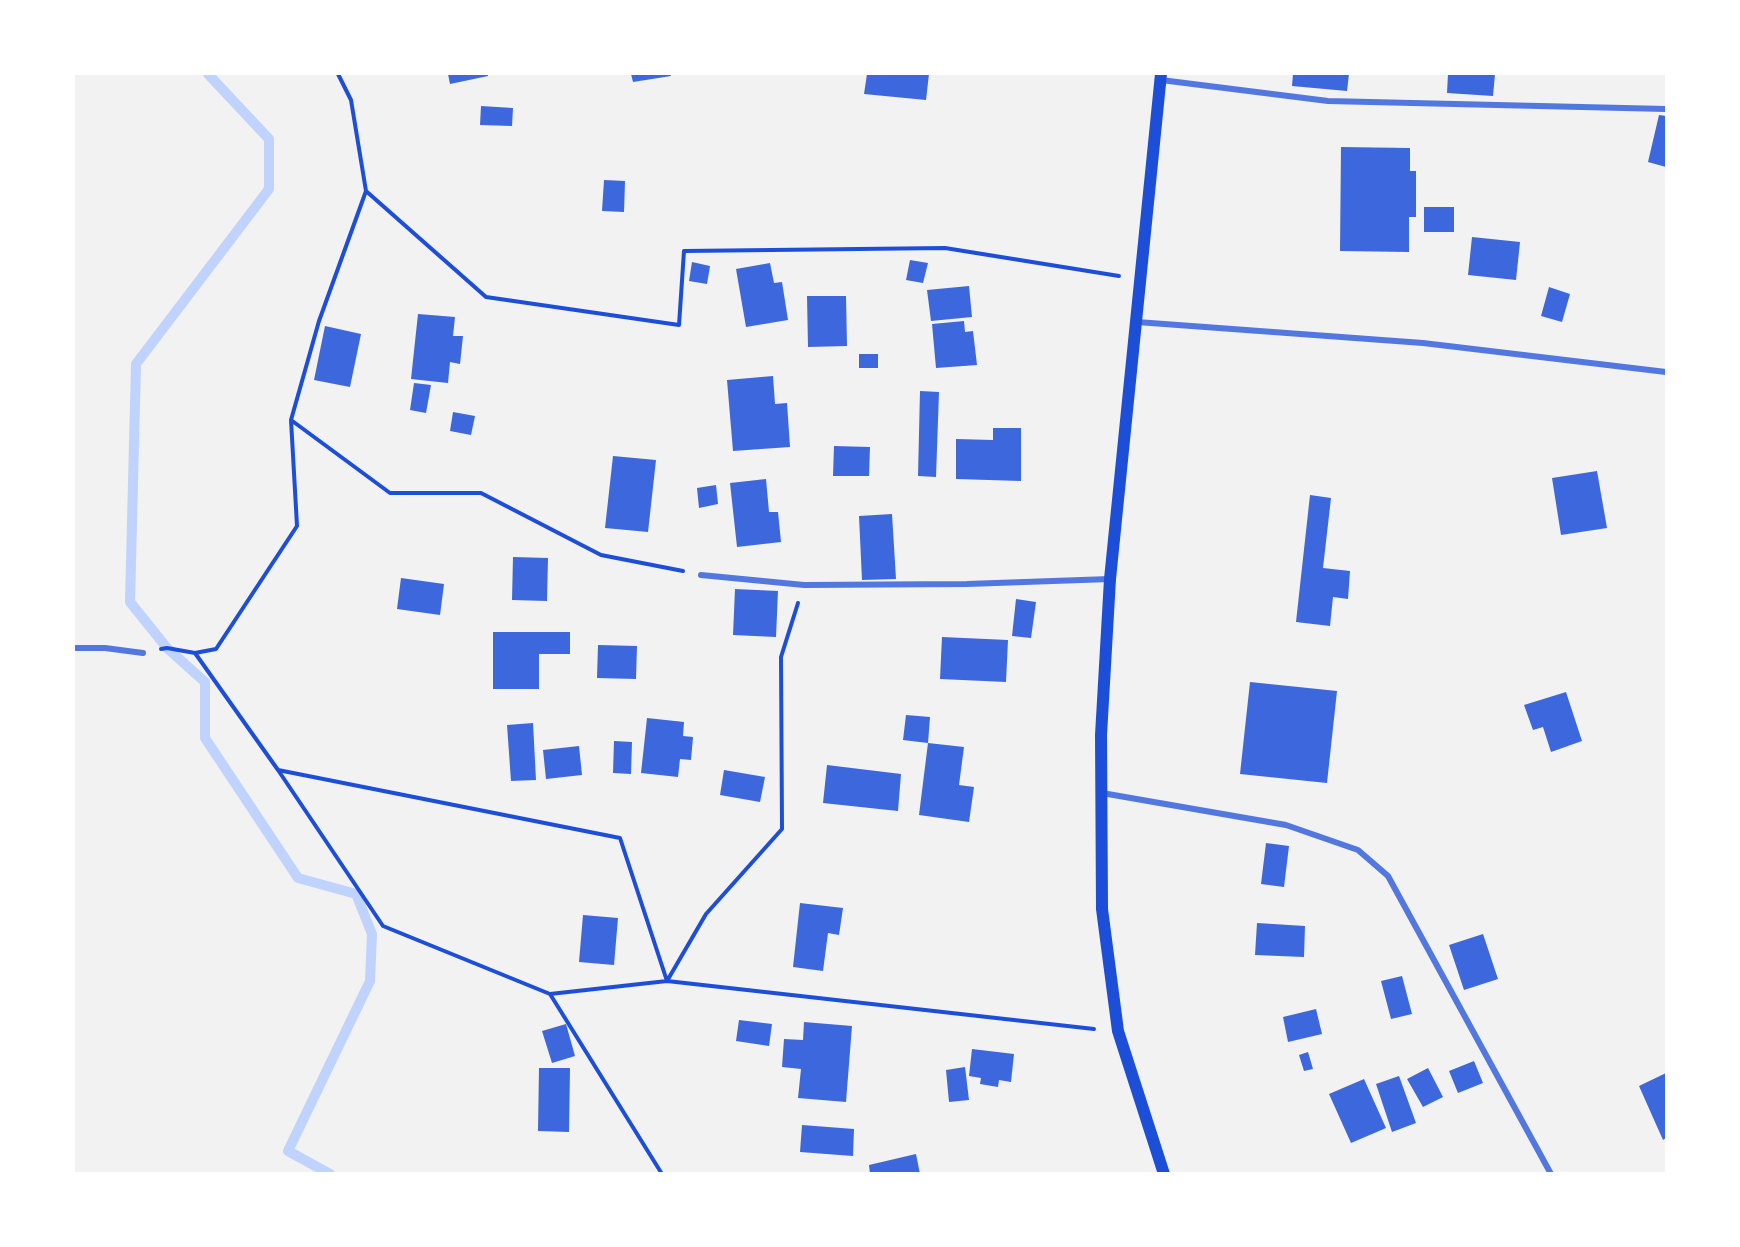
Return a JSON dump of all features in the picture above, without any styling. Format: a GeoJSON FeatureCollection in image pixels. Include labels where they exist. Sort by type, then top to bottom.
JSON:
{"type":"FeatureCollection","features":[{"type":"Feature","properties":{"kind":"main road"},"geometry":{"type":"LineString","coordinates":[[1161,77],[1110,579],[1101,735],[1102,909],[1118,1031],[1164,1173]]}},
{"type":"Feature","properties":{"kind":"street"},"geometry":{"type":"LineString","coordinates":[[1161,77],[1328,101],[1666,108]]}},
{"type":"Feature","properties":{"kind":"street"},"geometry":{"type":"LineString","coordinates":[[1137,322],[1423,343],[1666,372]]}},
{"type":"Feature","properties":{"kind":"street"},"geometry":{"type":"LineString","coordinates":[[701,575],[804,585],[967,584],[1110,579]]}},
{"type":"Feature","properties":{"kind":"street"},"geometry":{"type":"LineString","coordinates":[[74,648],[105,648],[142,653]]}},
{"type":"Feature","properties":{"kind":"street"},"geometry":{"type":"LineString","coordinates":[[1102,793],[1286,825],[1358,850],[1388,876],[1551,1173]]}},
{"type":"Feature","properties":{"kind":"path"},"geometry":{"type":"LineString","coordinates":[[142,653],[167,648],[195,653],[216,649],[297,526],[291,420],[319,321],[366,191],[351,99],[338,74]]}},
{"type":"Feature","properties":{"kind":"path"},"geometry":{"type":"LineString","coordinates":[[366,191],[486,297],[679,325],[684,251],[945,248],[1140,279]]}},
{"type":"Feature","properties":{"kind":"path"},"geometry":{"type":"LineString","coordinates":[[291,420],[390,493],[481,493],[601,555],[701,575]]}},
{"type":"Feature","properties":{"kind":"path"},"geometry":{"type":"LineString","coordinates":[[667,981],[706,914],[782,829],[781,657],[804,585]]}},
{"type":"Feature","properties":{"kind":"path"},"geometry":{"type":"LineString","coordinates":[[195,653],[278,770],[383,926],[550,994],[667,981],[1118,1031]]}},
{"type":"Feature","properties":{"kind":"path"},"geometry":{"type":"LineString","coordinates":[[278,770],[620,838],[667,981]]}},
{"type":"Feature","properties":{"kind":"path"},"geometry":{"type":"LineString","coordinates":[[550,994],[662,1173]]}},
{"type":"Feature","properties":{"kind":"building"},"geometry":{"type":"Polygon","coordinates":[[[448,74],[488,74],[488,76],[450,84],[448,74]]]}},
{"type":"Feature","properties":{"kind":"building"},"geometry":{"type":"Polygon","coordinates":[[[631,74],[670,74],[671,76],[633,82],[631,74]]]}},
{"type":"Feature","properties":{"kind":"building"},"geometry":{"type":"Polygon","coordinates":[[[867,74],[929,74],[926,100],[864,94],[867,74]]]}},
{"type":"Feature","properties":{"kind":"building"},"geometry":{"type":"Polygon","coordinates":[[[1293,74],[1349,74],[1347,91],[1292,86],[1293,74]]]}},
{"type":"Feature","properties":{"kind":"building"},"geometry":{"type":"Polygon","coordinates":[[[1448,74],[1495,74],[1493,96],[1447,93],[1448,74]]]}},
{"type":"Feature","properties":{"kind":"building"},"geometry":{"type":"Polygon","coordinates":[[[481,106],[513,108],[512,126],[480,125],[481,106]]]}},
{"type":"Feature","properties":{"kind":"building"},"geometry":{"type":"Polygon","coordinates":[[[1659,115],[1666,116],[1666,167],[1648,162],[1659,115]]]}},
{"type":"Feature","properties":{"kind":"building"},"geometry":{"type":"Polygon","coordinates":[[[1341,147],[1410,148],[1410,171],[1416,171],[1416,217],[1409,217],[1409,252],[1340,251],[1341,147]]]}},
{"type":"Feature","properties":{"kind":"building"},"geometry":{"type":"Polygon","coordinates":[[[604,180],[625,181],[624,212],[602,211],[604,180]]]}},
{"type":"Feature","properties":{"kind":"building"},"geometry":{"type":"Polygon","coordinates":[[[1424,207],[1454,207],[1454,232],[1424,232],[1424,207]]]}},
{"type":"Feature","properties":{"kind":"building"},"geometry":{"type":"Polygon","coordinates":[[[1472,237],[1520,242],[1516,280],[1468,275],[1472,237]]]}},
{"type":"Feature","properties":{"kind":"building"},"geometry":{"type":"Polygon","coordinates":[[[910,260],[928,263],[923,283],[906,280],[910,260]]]}},
{"type":"Feature","properties":{"kind":"building"},"geometry":{"type":"Polygon","coordinates":[[[692,262],[710,266],[707,284],[689,281],[692,262]]]}},
{"type":"Feature","properties":{"kind":"building"},"geometry":{"type":"Polygon","coordinates":[[[770,263],[774,283],[782,282],[788,320],[746,327],[736,269],[770,263]]]}},
{"type":"Feature","properties":{"kind":"building"},"geometry":{"type":"Polygon","coordinates":[[[969,286],[972,317],[931,321],[927,290],[969,286]]]}},
{"type":"Feature","properties":{"kind":"building"},"geometry":{"type":"Polygon","coordinates":[[[1549,287],[1570,294],[1562,322],[1541,316],[1549,287]]]}},
{"type":"Feature","properties":{"kind":"building"},"geometry":{"type":"Polygon","coordinates":[[[807,296],[846,296],[847,346],[808,347],[807,296]]]}},
{"type":"Feature","properties":{"kind":"building"},"geometry":{"type":"Polygon","coordinates":[[[418,314],[455,317],[453,336],[463,336],[460,364],[450,362],[448,383],[411,379],[418,314]]]}},
{"type":"Feature","properties":{"kind":"building"},"geometry":{"type":"Polygon","coordinates":[[[964,321],[965,332],[973,331],[977,365],[936,368],[932,324],[964,321]]]}},
{"type":"Feature","properties":{"kind":"building"},"geometry":{"type":"Polygon","coordinates":[[[325,326],[361,334],[350,387],[314,380],[325,326]]]}},
{"type":"Feature","properties":{"kind":"building"},"geometry":{"type":"Polygon","coordinates":[[[859,354],[878,354],[878,368],[859,368],[859,354]]]}},
{"type":"Feature","properties":{"kind":"building"},"geometry":{"type":"Polygon","coordinates":[[[773,376],[775,404],[787,403],[790,447],[733,451],[727,380],[773,376]]]}},
{"type":"Feature","properties":{"kind":"building"},"geometry":{"type":"Polygon","coordinates":[[[414,383],[431,385],[426,413],[410,410],[414,383]]]}},
{"type":"Feature","properties":{"kind":"building"},"geometry":{"type":"Polygon","coordinates":[[[920,391],[939,392],[936,477],[918,476],[920,391]]]}},
{"type":"Feature","properties":{"kind":"building"},"geometry":{"type":"Polygon","coordinates":[[[453,412],[475,416],[471,435],[450,431],[453,412]]]}},
{"type":"Feature","properties":{"kind":"building"},"geometry":{"type":"Polygon","coordinates":[[[993,428],[1021,428],[1021,481],[956,479],[956,439],[993,440],[993,428]]]}},
{"type":"Feature","properties":{"kind":"building"},"geometry":{"type":"Polygon","coordinates":[[[834,446],[870,447],[869,476],[833,476],[834,446]]]}},
{"type":"Feature","properties":{"kind":"building"},"geometry":{"type":"Polygon","coordinates":[[[613,456],[656,460],[648,532],[605,528],[613,456]]]}},
{"type":"Feature","properties":{"kind":"building"},"geometry":{"type":"Polygon","coordinates":[[[1597,471],[1607,528],[1561,535],[1552,478],[1597,471]]]}},
{"type":"Feature","properties":{"kind":"building"},"geometry":{"type":"Polygon","coordinates":[[[766,479],[769,512],[778,512],[781,542],[737,547],[730,483],[766,479]]]}},
{"type":"Feature","properties":{"kind":"building"},"geometry":{"type":"Polygon","coordinates":[[[716,485],[718,504],[699,508],[697,488],[716,485]]]}},
{"type":"Feature","properties":{"kind":"building"},"geometry":{"type":"Polygon","coordinates":[[[1310,495],[1331,498],[1323,568],[1350,571],[1348,599],[1333,597],[1330,626],[1296,622],[1310,495]]]}},
{"type":"Feature","properties":{"kind":"building"},"geometry":{"type":"Polygon","coordinates":[[[892,514],[896,579],[862,580],[859,516],[892,514]]]}},
{"type":"Feature","properties":{"kind":"building"},"geometry":{"type":"Polygon","coordinates":[[[513,557],[548,558],[547,601],[512,600],[513,557]]]}},
{"type":"Feature","properties":{"kind":"building"},"geometry":{"type":"Polygon","coordinates":[[[401,578],[444,584],[440,615],[397,609],[401,578]]]}},
{"type":"Feature","properties":{"kind":"building"},"geometry":{"type":"Polygon","coordinates":[[[735,589],[778,591],[776,637],[733,635],[735,589]]]}},
{"type":"Feature","properties":{"kind":"building"},"geometry":{"type":"Polygon","coordinates":[[[1016,599],[1036,602],[1031,638],[1012,636],[1016,599]]]}},
{"type":"Feature","properties":{"kind":"building"},"geometry":{"type":"Polygon","coordinates":[[[493,632],[570,632],[570,654],[539,654],[539,689],[493,689],[493,632]]]}},
{"type":"Feature","properties":{"kind":"building"},"geometry":{"type":"Polygon","coordinates":[[[942,637],[1008,640],[1006,682],[940,679],[942,637]]]}},
{"type":"Feature","properties":{"kind":"building"},"geometry":{"type":"Polygon","coordinates":[[[598,645],[637,646],[636,679],[597,678],[598,645]]]}},
{"type":"Feature","properties":{"kind":"building"},"geometry":{"type":"Polygon","coordinates":[[[1250,682],[1337,691],[1327,783],[1240,774],[1250,682]]]}},
{"type":"Feature","properties":{"kind":"building"},"geometry":{"type":"Polygon","coordinates":[[[1566,692],[1582,741],[1551,752],[1543,727],[1533,730],[1524,705],[1566,692]]]}},
{"type":"Feature","properties":{"kind":"building"},"geometry":{"type":"Polygon","coordinates":[[[906,715],[930,717],[928,743],[903,740],[906,715]]]}},
{"type":"Feature","properties":{"kind":"building"},"geometry":{"type":"Polygon","coordinates":[[[647,718],[684,722],[683,736],[693,737],[691,760],[680,759],[678,777],[641,773],[647,718]]]}},
{"type":"Feature","properties":{"kind":"building"},"geometry":{"type":"Polygon","coordinates":[[[533,723],[536,780],[511,781],[507,725],[533,723]]]}},
{"type":"Feature","properties":{"kind":"building"},"geometry":{"type":"Polygon","coordinates":[[[614,741],[632,742],[631,774],[613,773],[614,741]]]}},
{"type":"Feature","properties":{"kind":"building"},"geometry":{"type":"Polygon","coordinates":[[[928,743],[964,747],[959,785],[974,787],[969,822],[919,815],[928,743]]]}},
{"type":"Feature","properties":{"kind":"building"},"geometry":{"type":"Polygon","coordinates":[[[579,746],[582,775],[546,779],[543,750],[579,746]]]}},
{"type":"Feature","properties":{"kind":"building"},"geometry":{"type":"Polygon","coordinates":[[[827,765],[901,774],[898,811],[823,803],[827,765]]]}},
{"type":"Feature","properties":{"kind":"building"},"geometry":{"type":"Polygon","coordinates":[[[724,770],[765,777],[760,802],[720,795],[724,770]]]}},
{"type":"Feature","properties":{"kind":"building"},"geometry":{"type":"Polygon","coordinates":[[[1266,843],[1289,846],[1284,887],[1261,884],[1266,843]]]}},
{"type":"Feature","properties":{"kind":"building"},"geometry":{"type":"Polygon","coordinates":[[[800,903],[843,908],[839,935],[828,933],[823,971],[793,967],[800,903]]]}},
{"type":"Feature","properties":{"kind":"building"},"geometry":{"type":"Polygon","coordinates":[[[583,915],[618,918],[614,965],[579,962],[583,915]]]}},
{"type":"Feature","properties":{"kind":"building"},"geometry":{"type":"Polygon","coordinates":[[[1257,923],[1305,926],[1304,957],[1255,955],[1257,923]]]}},
{"type":"Feature","properties":{"kind":"building"},"geometry":{"type":"Polygon","coordinates":[[[1483,934],[1498,979],[1464,990],[1449,945],[1483,934]]]}},
{"type":"Feature","properties":{"kind":"building"},"geometry":{"type":"Polygon","coordinates":[[[1402,976],[1412,1014],[1391,1019],[1381,981],[1402,976]]]}},
{"type":"Feature","properties":{"kind":"building"},"geometry":{"type":"Polygon","coordinates":[[[1316,1009],[1322,1034],[1288,1042],[1283,1017],[1316,1009]]]}},
{"type":"Feature","properties":{"kind":"building"},"geometry":{"type":"Polygon","coordinates":[[[739,1020],[772,1024],[769,1046],[736,1041],[739,1020]]]}},
{"type":"Feature","properties":{"kind":"building"},"geometry":{"type":"Polygon","coordinates":[[[804,1022],[852,1026],[846,1102],[798,1098],[801,1069],[782,1067],[784,1039],[803,1040],[804,1022]]]}},
{"type":"Feature","properties":{"kind":"building"},"geometry":{"type":"Polygon","coordinates":[[[566,1024],[575,1056],[552,1063],[542,1031],[566,1024]]]}},
{"type":"Feature","properties":{"kind":"building"},"geometry":{"type":"Polygon","coordinates":[[[972,1049],[1014,1054],[1011,1082],[999,1080],[998,1087],[980,1084],[981,1078],[969,1076],[972,1049]]]}},
{"type":"Feature","properties":{"kind":"building"},"geometry":{"type":"Polygon","coordinates":[[[1308,1052],[1313,1069],[1304,1071],[1299,1055],[1308,1052]]]}},
{"type":"Feature","properties":{"kind":"building"},"geometry":{"type":"Polygon","coordinates":[[[1474,1061],[1483,1083],[1458,1093],[1449,1071],[1474,1061]]]}},
{"type":"Feature","properties":{"kind":"building"},"geometry":{"type":"Polygon","coordinates":[[[965,1067],[969,1100],[949,1102],[946,1070],[965,1067]]]}},
{"type":"Feature","properties":{"kind":"building"},"geometry":{"type":"Polygon","coordinates":[[[539,1068],[570,1068],[569,1132],[538,1131],[539,1068]]]}},
{"type":"Feature","properties":{"kind":"building"},"geometry":{"type":"Polygon","coordinates":[[[1428,1068],[1443,1097],[1423,1107],[1407,1079],[1428,1068]]]}},
{"type":"Feature","properties":{"kind":"building"},"geometry":{"type":"Polygon","coordinates":[[[1666,1073],[1666,1138],[1663,1140],[1639,1086],[1666,1073]]]}},
{"type":"Feature","properties":{"kind":"building"},"geometry":{"type":"Polygon","coordinates":[[[1399,1076],[1416,1123],[1392,1132],[1376,1084],[1399,1076]]]}},
{"type":"Feature","properties":{"kind":"building"},"geometry":{"type":"Polygon","coordinates":[[[1364,1079],[1386,1128],[1351,1143],[1329,1094],[1364,1079]]]}},
{"type":"Feature","properties":{"kind":"building"},"geometry":{"type":"Polygon","coordinates":[[[802,1125],[854,1129],[853,1156],[800,1152],[802,1125]]]}},
{"type":"Feature","properties":{"kind":"building"},"geometry":{"type":"Polygon","coordinates":[[[916,1154],[920,1174],[870,1174],[869,1165],[916,1154]]]}},
{"type":"Feature","properties":{"kind":"waterway"},"geometry":{"type":"LineString","coordinates":[[208,74],[269,139],[269,189],[136,364],[130,602],[167,648],[205,682],[205,738],[298,878],[356,894],[372,934],[370,981],[288,1151],[330,1174]]}}]}
